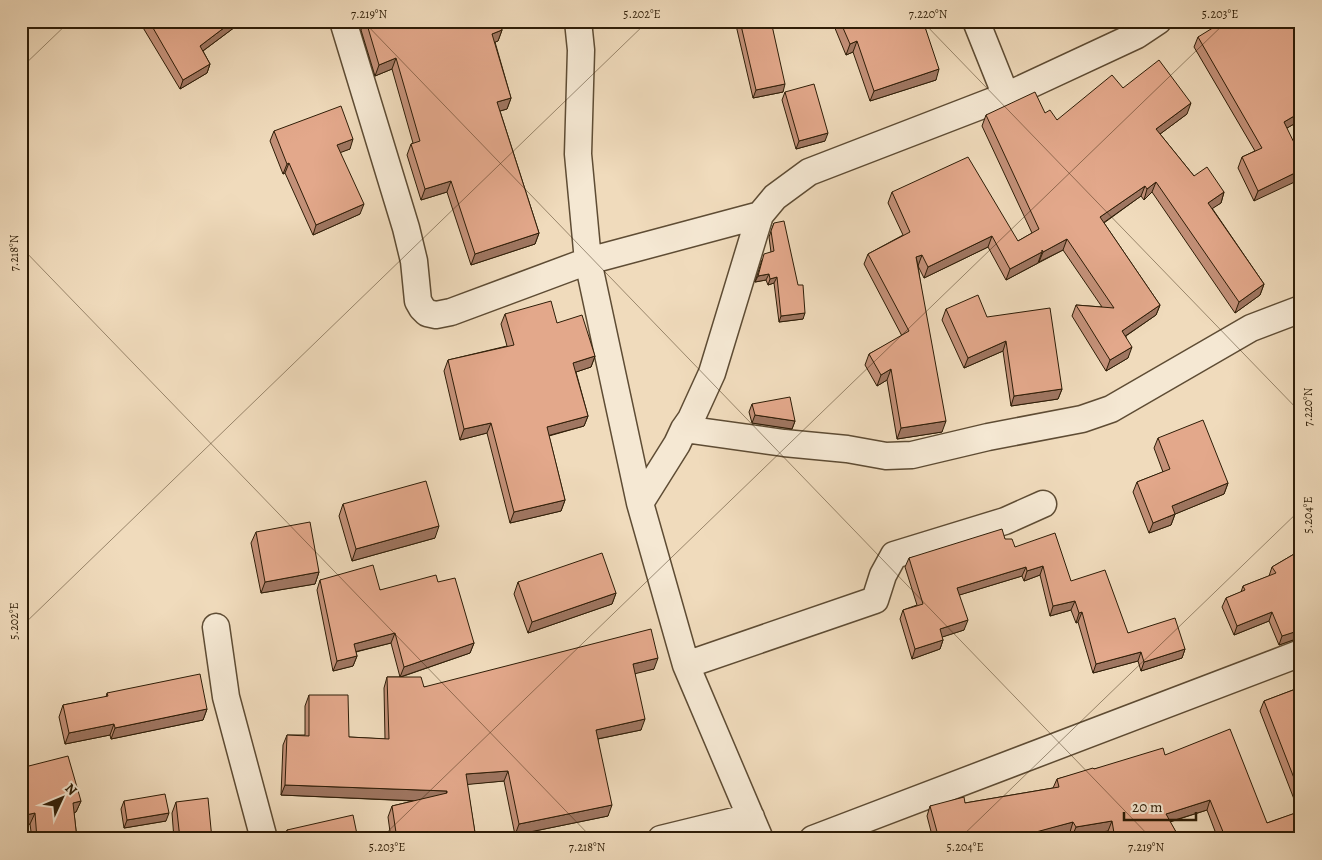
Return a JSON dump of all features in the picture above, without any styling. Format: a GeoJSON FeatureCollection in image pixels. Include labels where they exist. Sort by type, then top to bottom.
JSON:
{"type":"FeatureCollection","features":[{"type":"Feature","properties":{"kind":"street"},"geometry":{"type":"LineString","coordinates":[[343,21],[406,228],[414,261],[418,301],[427,313],[436,315],[451,312],[588,261],[760,215]]}},
{"type":"Feature","properties":{"kind":"street"},"geometry":{"type":"LineString","coordinates":[[578,21],[581,50],[578,154],[588,261],[640,503],[686,665],[756,828],[661,839]]}},
{"type":"Feature","properties":{"kind":"street"},"geometry":{"type":"LineString","coordinates":[[976,21],[1006,96]]}},
{"type":"Feature","properties":{"kind":"street"},"geometry":{"type":"LineString","coordinates":[[640,503],[691,419],[712,373],[760,215],[775,197],[809,172],[1006,96],[1137,35],[1158,21]]}},
{"type":"Feature","properties":{"kind":"street"},"geometry":{"type":"LineString","coordinates":[[684,429],[784,443],[847,449],[886,456],[912,455],[1082,419],[1111,408],[1244,332],[1301,309]]}},
{"type":"Feature","properties":{"kind":"street"},"geometry":{"type":"LineString","coordinates":[[686,665],[876,600],[883,575],[894,555],[1005,521],[1043,504]]}},
{"type":"Feature","properties":{"kind":"street"},"geometry":{"type":"LineString","coordinates":[[216,627],[226,698],[264,839]]}},
{"type":"Feature","properties":{"kind":"street"},"geometry":{"type":"LineString","coordinates":[[813,839],[1301,653]]}},
{"type":"Feature","properties":{"kind":"building"},"geometry":{"type":"Polygon","coordinates":[[[149,21],[233,21],[200,46],[210,64],[183,80],[149,21]]]}},
{"type":"Feature","properties":{"kind":"building"},"geometry":{"type":"Polygon","coordinates":[[[366,21],[499,21],[502,30],[492,34],[511,98],[497,102],[539,233],[475,254],[451,181],[425,189],[411,144],[420,141],[396,58],[379,65],[366,21]]]}},
{"type":"Feature","properties":{"kind":"building"},"geometry":{"type":"Polygon","coordinates":[[[740,21],[771,21],[785,84],[756,90],[740,21]]]}},
{"type":"Feature","properties":{"kind":"building"},"geometry":{"type":"Polygon","coordinates":[[[840,21],[923,21],[939,69],[874,91],[857,41],[850,44],[840,21]]]}},
{"type":"Feature","properties":{"kind":"building"},"geometry":{"type":"Polygon","coordinates":[[[1224,21],[1301,21],[1301,112],[1284,122],[1301,157],[1301,170],[1258,191],[1242,157],[1262,148],[1198,37],[1224,21]]]}},
{"type":"Feature","properties":{"kind":"building"},"geometry":{"type":"Polygon","coordinates":[[[1159,60],[1191,103],[1156,129],[1194,176],[1207,167],[1224,192],[1208,203],[1264,284],[1239,302],[1156,182],[1147,189],[1145,186],[1100,217],[1160,305],[1122,331],[1132,347],[1110,360],[1076,305],[1114,308],[1067,239],[1043,252],[1042,250],[1042,252],[1010,269],[992,236],[928,267],[922,255],[916,257],[946,421],[901,428],[891,369],[881,375],[869,354],[909,331],[868,254],[910,232],[892,192],[968,157],[1018,241],[1039,229],[986,115],[1035,92],[1045,113],[1050,110],[1057,120],[1112,75],[1123,88],[1159,60]]]}},
{"type":"Feature","properties":{"kind":"building"},"geometry":{"type":"Polygon","coordinates":[[[814,84],[828,133],[799,141],[785,92],[814,84]]]}},
{"type":"Feature","properties":{"kind":"building"},"geometry":{"type":"Polygon","coordinates":[[[341,106],[353,139],[337,145],[364,204],[316,225],[289,163],[287,164],[274,131],[341,106]]]}},
{"type":"Feature","properties":{"kind":"building"},"geometry":{"type":"Polygon","coordinates":[[[784,221],[798,285],[803,285],[805,313],[781,316],[777,277],[770,279],[769,274],[758,276],[764,254],[774,251],[771,231],[774,223],[784,221]]]}},
{"type":"Feature","properties":{"kind":"building"},"geometry":{"type":"Polygon","coordinates":[[[978,295],[987,317],[1050,308],[1062,389],[1014,396],[1006,341],[968,358],[946,309],[978,295]]]}},
{"type":"Feature","properties":{"kind":"building"},"geometry":{"type":"Polygon","coordinates":[[[551,301],[557,323],[582,315],[595,356],[573,363],[588,416],[547,427],[565,500],[514,512],[491,423],[464,429],[448,360],[514,345],[505,314],[551,301]]]}},
{"type":"Feature","properties":{"kind":"building"},"geometry":{"type":"Polygon","coordinates":[[[790,397],[795,421],[755,415],[752,404],[790,397]]]}},
{"type":"Feature","properties":{"kind":"building"},"geometry":{"type":"Polygon","coordinates":[[[1203,420],[1228,483],[1172,506],[1175,514],[1153,523],[1137,482],[1170,469],[1158,438],[1203,420]]]}},
{"type":"Feature","properties":{"kind":"building"},"geometry":{"type":"Polygon","coordinates":[[[426,481],[439,526],[356,549],[343,504],[426,481]]]}},
{"type":"Feature","properties":{"kind":"building"},"geometry":{"type":"Polygon","coordinates":[[[310,522],[319,572],[265,582],[256,532],[310,522]]]}},
{"type":"Feature","properties":{"kind":"building"},"geometry":{"type":"Polygon","coordinates":[[[1002,529],[1005,539],[1012,539],[1015,547],[1055,533],[1071,581],[1105,570],[1128,633],[1175,618],[1185,649],[1144,662],[1141,652],[1096,664],[1082,612],[1079,613],[1075,601],[1053,606],[1043,566],[1027,571],[1026,567],[957,588],[968,620],[940,629],[943,640],[915,649],[903,610],[923,604],[909,558],[1002,529]]]}},
{"type":"Feature","properties":{"kind":"building"},"geometry":{"type":"Polygon","coordinates":[[[1301,550],[1301,630],[1282,636],[1272,612],[1237,626],[1226,598],[1245,590],[1243,586],[1276,573],[1272,567],[1301,550]]]}},
{"type":"Feature","properties":{"kind":"building"},"geometry":{"type":"Polygon","coordinates":[[[602,553],[616,593],[532,622],[518,582],[602,553]]]}},
{"type":"Feature","properties":{"kind":"building"},"geometry":{"type":"Polygon","coordinates":[[[373,565],[380,590],[436,575],[438,582],[455,578],[474,643],[404,667],[395,633],[354,644],[357,656],[337,661],[320,580],[373,565]]]}},
{"type":"Feature","properties":{"kind":"building"},"geometry":{"type":"Polygon","coordinates":[[[651,629],[658,658],[633,664],[645,719],[596,730],[612,805],[519,824],[508,771],[466,774],[476,839],[397,839],[392,806],[447,793],[447,791],[285,785],[287,735],[309,736],[309,695],[348,695],[349,737],[389,739],[387,677],[421,677],[424,687],[651,629]]]}},
{"type":"Feature","properties":{"kind":"building"},"geometry":{"type":"Polygon","coordinates":[[[200,674],[207,709],[115,728],[114,724],[69,733],[63,705],[108,696],[107,693],[200,674]]]}},
{"type":"Feature","properties":{"kind":"building"},"geometry":{"type":"Polygon","coordinates":[[[1301,687],[1301,796],[1264,701],[1301,687]]]}},
{"type":"Feature","properties":{"kind":"building"},"geometry":{"type":"Polygon","coordinates":[[[1230,729],[1267,823],[1301,811],[1301,839],[1226,839],[1210,800],[1166,814],[1180,839],[1115,839],[1112,821],[1076,827],[1073,822],[1036,832],[1036,834],[1007,839],[939,839],[930,806],[964,797],[965,803],[1059,787],[1057,779],[1163,748],[1165,755],[1230,729]]]}},
{"type":"Feature","properties":{"kind":"building"},"geometry":{"type":"Polygon","coordinates":[[[68,756],[81,801],[73,803],[77,839],[37,839],[35,813],[21,816],[21,768],[68,756]]]}},
{"type":"Feature","properties":{"kind":"building"},"geometry":{"type":"Polygon","coordinates":[[[165,794],[169,813],[127,820],[124,801],[165,794]]]}},
{"type":"Feature","properties":{"kind":"building"},"geometry":{"type":"Polygon","coordinates":[[[208,798],[212,839],[180,839],[176,802],[208,798]]]}},
{"type":"Feature","properties":{"kind":"building"},"geometry":{"type":"Polygon","coordinates":[[[353,815],[358,839],[289,839],[287,830],[353,815]]]}}]}
